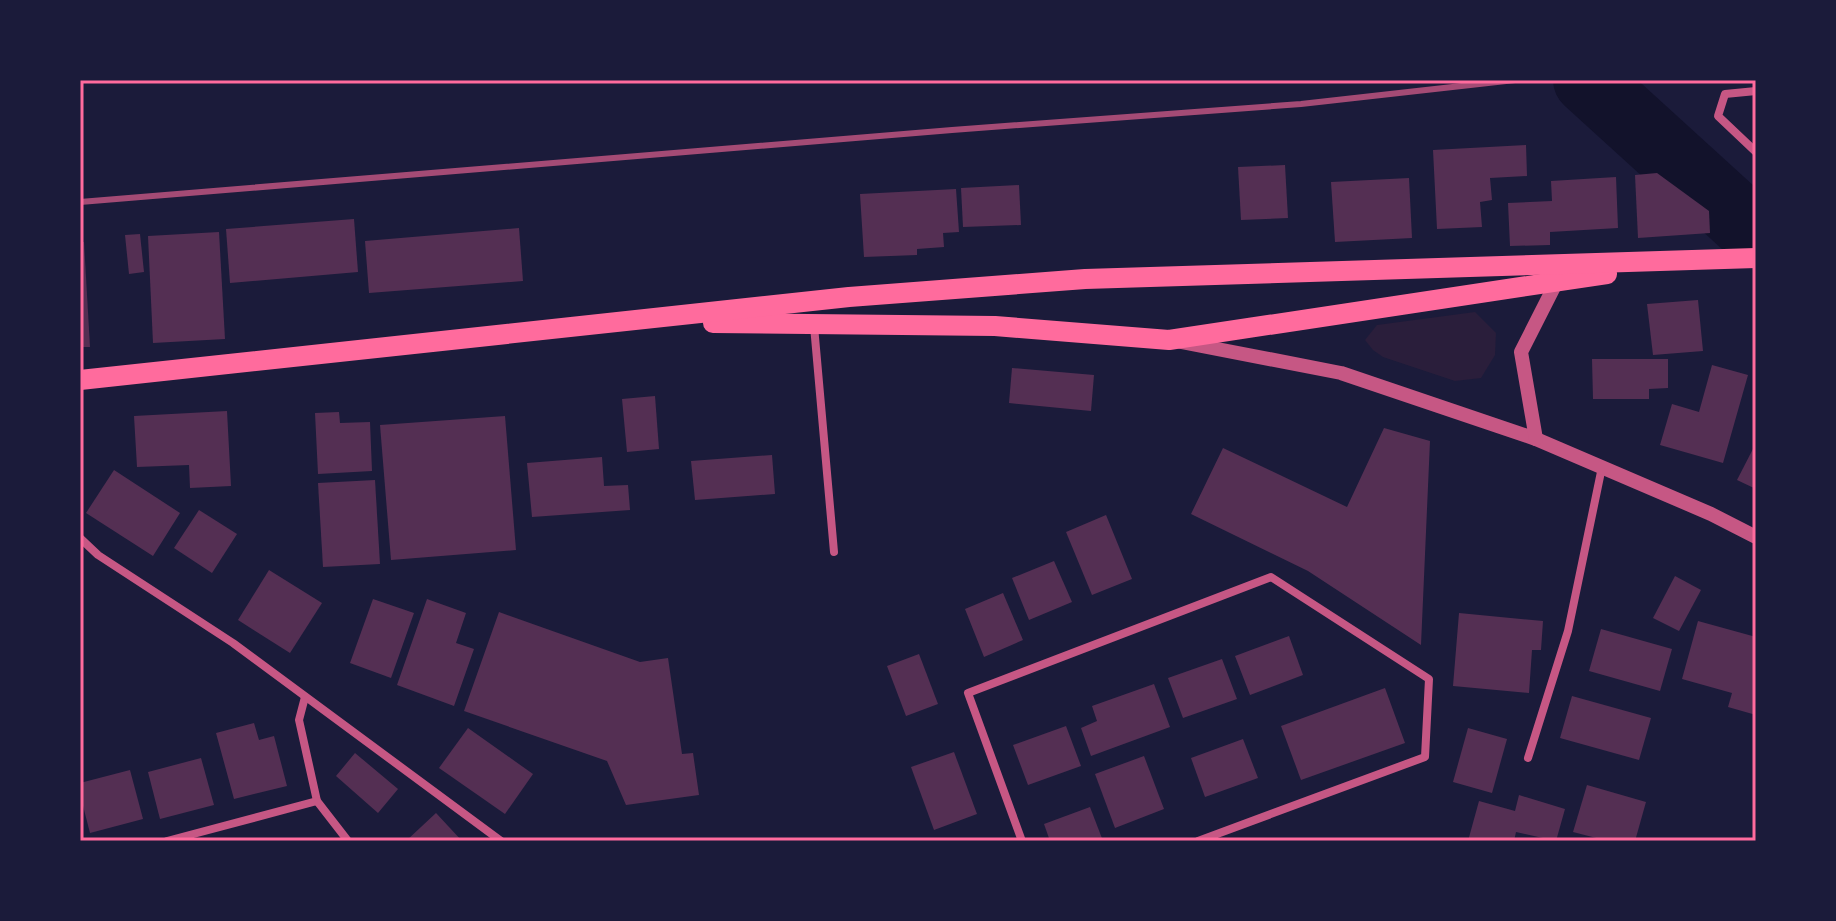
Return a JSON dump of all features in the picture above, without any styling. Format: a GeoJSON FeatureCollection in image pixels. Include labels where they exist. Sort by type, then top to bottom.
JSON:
{"type":"FeatureCollection","features":[{"type":"Feature","properties":{"kind":"main road"},"geometry":{"type":"LineString","coordinates":[[80,380],[849,297],[1085,279],[1756,258]]}},
{"type":"Feature","properties":{"kind":"main road"},"geometry":{"type":"LineString","coordinates":[[621,322],[995,326],[1169,340],[1556,283],[1683,261]]}},
{"type":"Feature","properties":{"kind":"street"},"geometry":{"type":"LineString","coordinates":[[1756,91],[1725,94],[1718,116],[1756,152]]}},
{"type":"Feature","properties":{"kind":"street"},"geometry":{"type":"LineString","coordinates":[[1536,439],[1521,352],[1556,283]]}},
{"type":"Feature","properties":{"kind":"street"},"geometry":{"type":"LineString","coordinates":[[814,324],[834,552]]}},
{"type":"Feature","properties":{"kind":"street"},"geometry":{"type":"LineString","coordinates":[[1169,340],[1341,373],[1536,439],[1711,514],[1756,537]]}},
{"type":"Feature","properties":{"kind":"street"},"geometry":{"type":"LineString","coordinates":[[1528,758],[1568,631],[1602,467]]}},
{"type":"Feature","properties":{"kind":"street"},"geometry":{"type":"LineString","coordinates":[[80,538],[98,555],[233,643],[501,841]]}},
{"type":"Feature","properties":{"kind":"street"},"geometry":{"type":"LineString","coordinates":[[1022,841],[968,693],[1271,577],[1429,679],[1425,757],[1219,837],[1198,841]]}},
{"type":"Feature","properties":{"kind":"street"},"geometry":{"type":"LineString","coordinates":[[305,697],[299,720],[317,801],[348,841]]}},
{"type":"Feature","properties":{"kind":"street"},"geometry":{"type":"LineString","coordinates":[[167,841],[317,801]]}},
{"type":"Feature","properties":{"kind":"shaded area"},"geometry":{"type":"Polygon","coordinates":[[[1475,312],[1496,333],[1495,355],[1481,378],[1455,381],[1383,357],[1365,340],[1377,325],[1475,312]]]}},
{"type":"Feature","properties":{"kind":"building"},"geometry":{"type":"Polygon","coordinates":[[[1526,145],[1527,176],[1490,178],[1492,200],[1480,202],[1482,227],[1437,229],[1433,150],[1526,145]]]}},
{"type":"Feature","properties":{"kind":"building"},"geometry":{"type":"Polygon","coordinates":[[[1285,165],[1288,218],[1241,220],[1238,167],[1285,165]]]}},
{"type":"Feature","properties":{"kind":"building"},"geometry":{"type":"Polygon","coordinates":[[[1657,173],[1709,211],[1710,233],[1638,238],[1635,175],[1657,173]]]}},
{"type":"Feature","properties":{"kind":"building"},"geometry":{"type":"Polygon","coordinates":[[[1616,177],[1618,228],[1550,232],[1550,245],[1510,246],[1508,203],[1552,201],[1551,181],[1616,177]]]}},
{"type":"Feature","properties":{"kind":"building"},"geometry":{"type":"Polygon","coordinates":[[[1409,178],[1412,238],[1335,242],[1331,182],[1409,178]]]}},
{"type":"Feature","properties":{"kind":"building"},"geometry":{"type":"Polygon","coordinates":[[[1019,185],[1021,225],[963,227],[961,188],[1019,185]]]}},
{"type":"Feature","properties":{"kind":"building"},"geometry":{"type":"Polygon","coordinates":[[[956,189],[959,232],[943,233],[944,247],[917,249],[917,255],[864,257],[860,194],[956,189]]]}},
{"type":"Feature","properties":{"kind":"building"},"geometry":{"type":"Polygon","coordinates":[[[354,219],[358,272],[230,283],[226,229],[354,219]]]}},
{"type":"Feature","properties":{"kind":"building"},"geometry":{"type":"Polygon","coordinates":[[[519,228],[523,281],[369,293],[365,241],[519,228]]]}},
{"type":"Feature","properties":{"kind":"building"},"geometry":{"type":"Polygon","coordinates":[[[219,232],[225,339],[153,343],[148,236],[219,232]]]}},
{"type":"Feature","properties":{"kind":"building"},"geometry":{"type":"Polygon","coordinates":[[[140,234],[144,272],[129,274],[125,235],[140,234]]]}},
{"type":"Feature","properties":{"kind":"building"},"geometry":{"type":"Polygon","coordinates":[[[80,242],[84,242],[90,347],[80,347],[80,242]]]}},
{"type":"Feature","properties":{"kind":"building"},"geometry":{"type":"Polygon","coordinates":[[[1698,300],[1703,351],[1653,355],[1647,304],[1698,300]]]}},
{"type":"Feature","properties":{"kind":"building"},"geometry":{"type":"Polygon","coordinates":[[[1592,359],[1668,359],[1668,388],[1649,389],[1649,399],[1593,399],[1592,359]]]}},
{"type":"Feature","properties":{"kind":"building"},"geometry":{"type":"Polygon","coordinates":[[[1712,365],[1748,375],[1723,463],[1660,445],[1672,404],[1699,412],[1712,365]]]}},
{"type":"Feature","properties":{"kind":"building"},"geometry":{"type":"Polygon","coordinates":[[[1012,368],[1094,375],[1091,411],[1009,403],[1012,368]]]}},
{"type":"Feature","properties":{"kind":"building"},"geometry":{"type":"Polygon","coordinates":[[[655,396],[659,449],[627,452],[622,399],[655,396]]]}},
{"type":"Feature","properties":{"kind":"building"},"geometry":{"type":"Polygon","coordinates":[[[227,411],[231,486],[190,488],[189,465],[137,467],[134,416],[227,411]]]}},
{"type":"Feature","properties":{"kind":"building"},"geometry":{"type":"Polygon","coordinates":[[[339,412],[340,423],[370,422],[372,471],[318,474],[315,413],[339,412]]]}},
{"type":"Feature","properties":{"kind":"building"},"geometry":{"type":"Polygon","coordinates":[[[505,416],[516,550],[391,560],[380,425],[505,416]]]}},
{"type":"Feature","properties":{"kind":"building"},"geometry":{"type":"Polygon","coordinates":[[[1384,428],[1430,441],[1421,645],[1308,571],[1191,514],[1223,448],[1347,507],[1384,428]]]}},
{"type":"Feature","properties":{"kind":"building"},"geometry":{"type":"Polygon","coordinates":[[[1756,443],[1756,489],[1737,480],[1756,443]]]}},
{"type":"Feature","properties":{"kind":"building"},"geometry":{"type":"Polygon","coordinates":[[[772,455],[775,494],[695,500],[691,461],[772,455]]]}},
{"type":"Feature","properties":{"kind":"building"},"geometry":{"type":"Polygon","coordinates":[[[602,457],[604,486],[628,485],[630,510],[532,517],[527,463],[602,457]]]}},
{"type":"Feature","properties":{"kind":"building"},"geometry":{"type":"Polygon","coordinates":[[[114,470],[180,513],[153,556],[86,513],[114,470]]]}},
{"type":"Feature","properties":{"kind":"building"},"geometry":{"type":"Polygon","coordinates":[[[375,480],[380,564],[323,567],[318,483],[375,480]]]}},
{"type":"Feature","properties":{"kind":"building"},"geometry":{"type":"Polygon","coordinates":[[[199,510],[237,534],[212,573],[174,548],[199,510]]]}},
{"type":"Feature","properties":{"kind":"building"},"geometry":{"type":"Polygon","coordinates":[[[1106,515],[1132,579],[1092,595],[1066,532],[1106,515]]]}},
{"type":"Feature","properties":{"kind":"building"},"geometry":{"type":"Polygon","coordinates":[[[1054,561],[1072,602],[1029,620],[1012,578],[1054,561]]]}},
{"type":"Feature","properties":{"kind":"building"},"geometry":{"type":"Polygon","coordinates":[[[269,570],[322,603],[290,653],[238,620],[269,570]]]}},
{"type":"Feature","properties":{"kind":"building"},"geometry":{"type":"Polygon","coordinates":[[[1675,576],[1701,590],[1679,631],[1653,618],[1675,576]]]}},
{"type":"Feature","properties":{"kind":"building"},"geometry":{"type":"Polygon","coordinates":[[[1003,593],[1023,640],[984,657],[965,609],[1003,593]]]}},
{"type":"Feature","properties":{"kind":"building"},"geometry":{"type":"Polygon","coordinates":[[[373,599],[414,613],[391,678],[350,663],[373,599]]]}},
{"type":"Feature","properties":{"kind":"building"},"geometry":{"type":"Polygon","coordinates":[[[427,599],[466,613],[456,643],[474,649],[454,706],[397,685],[427,599]]]}},
{"type":"Feature","properties":{"kind":"building"},"geometry":{"type":"Polygon","coordinates":[[[499,612],[640,662],[668,658],[682,754],[693,753],[699,795],[626,805],[607,761],[464,711],[499,612]]]}},
{"type":"Feature","properties":{"kind":"building"},"geometry":{"type":"Polygon","coordinates":[[[1459,613],[1543,621],[1541,650],[1532,650],[1529,693],[1453,686],[1459,613]]]}},
{"type":"Feature","properties":{"kind":"building"},"geometry":{"type":"Polygon","coordinates":[[[1698,621],[1756,637],[1756,715],[1728,707],[1732,693],[1682,679],[1698,621]]]}},
{"type":"Feature","properties":{"kind":"building"},"geometry":{"type":"Polygon","coordinates":[[[1601,629],[1672,649],[1660,691],[1589,671],[1601,629]]]}},
{"type":"Feature","properties":{"kind":"building"},"geometry":{"type":"Polygon","coordinates":[[[1289,636],[1303,675],[1250,695],[1235,656],[1289,636]]]}},
{"type":"Feature","properties":{"kind":"building"},"geometry":{"type":"Polygon","coordinates":[[[919,654],[938,704],[906,716],[887,666],[919,654]]]}},
{"type":"Feature","properties":{"kind":"building"},"geometry":{"type":"Polygon","coordinates":[[[1222,659],[1237,699],[1183,718],[1168,678],[1222,659]]]}},
{"type":"Feature","properties":{"kind":"building"},"geometry":{"type":"Polygon","coordinates":[[[1154,684],[1170,727],[1091,756],[1081,728],[1097,721],[1092,706],[1154,684]]]}},
{"type":"Feature","properties":{"kind":"building"},"geometry":{"type":"Polygon","coordinates":[[[1385,688],[1405,743],[1301,780],[1281,726],[1385,688]]]}},
{"type":"Feature","properties":{"kind":"building"},"geometry":{"type":"Polygon","coordinates":[[[1572,696],[1651,718],[1639,760],[1560,738],[1572,696]]]}},
{"type":"Feature","properties":{"kind":"building"},"geometry":{"type":"Polygon","coordinates":[[[254,723],[259,740],[274,736],[287,786],[234,799],[216,733],[254,723]]]}},
{"type":"Feature","properties":{"kind":"building"},"geometry":{"type":"Polygon","coordinates":[[[1066,726],[1081,766],[1028,785],[1013,745],[1066,726]]]}},
{"type":"Feature","properties":{"kind":"building"},"geometry":{"type":"Polygon","coordinates":[[[468,728],[533,774],[505,814],[439,768],[468,728]]]}},
{"type":"Feature","properties":{"kind":"building"},"geometry":{"type":"Polygon","coordinates":[[[1468,728],[1507,739],[1492,793],[1453,782],[1468,728]]]}},
{"type":"Feature","properties":{"kind":"building"},"geometry":{"type":"Polygon","coordinates":[[[1243,739],[1258,778],[1205,797],[1191,758],[1243,739]]]}},
{"type":"Feature","properties":{"kind":"building"},"geometry":{"type":"Polygon","coordinates":[[[954,752],[977,814],[934,830],[911,767],[954,752]]]}},
{"type":"Feature","properties":{"kind":"building"},"geometry":{"type":"Polygon","coordinates":[[[355,753],[398,789],[378,813],[336,776],[355,753]]]}},
{"type":"Feature","properties":{"kind":"building"},"geometry":{"type":"Polygon","coordinates":[[[1144,756],[1164,809],[1115,828],[1095,774],[1144,756]]]}},
{"type":"Feature","properties":{"kind":"building"},"geometry":{"type":"Polygon","coordinates":[[[201,758],[214,805],[160,819],[148,772],[201,758]]]}},
{"type":"Feature","properties":{"kind":"building"},"geometry":{"type":"Polygon","coordinates":[[[130,770],[143,819],[90,833],[80,783],[130,770]]]}},
{"type":"Feature","properties":{"kind":"building"},"geometry":{"type":"Polygon","coordinates":[[[1587,785],[1646,802],[1635,841],[1608,841],[1573,832],[1587,785]]]}},
{"type":"Feature","properties":{"kind":"building"},"geometry":{"type":"Polygon","coordinates":[[[1519,795],[1565,809],[1556,841],[1516,832],[1514,841],[1468,841],[1479,801],[1515,811],[1519,795]]]}},
{"type":"Feature","properties":{"kind":"building"},"geometry":{"type":"Polygon","coordinates":[[[1090,807],[1103,841],[1050,841],[1044,824],[1090,807]]]}},
{"type":"Feature","properties":{"kind":"building"},"geometry":{"type":"Polygon","coordinates":[[[436,813],[462,841],[406,841],[436,813]]]}},
{"type":"Feature","properties":{"kind":"waterway"},"geometry":{"type":"LineString","coordinates":[[1587,80],[1756,234]]}},
{"type":"Feature","properties":{"kind":"railway"},"geometry":{"type":"LineString","coordinates":[[80,202],[1301,104],[1515,80]]}}]}
